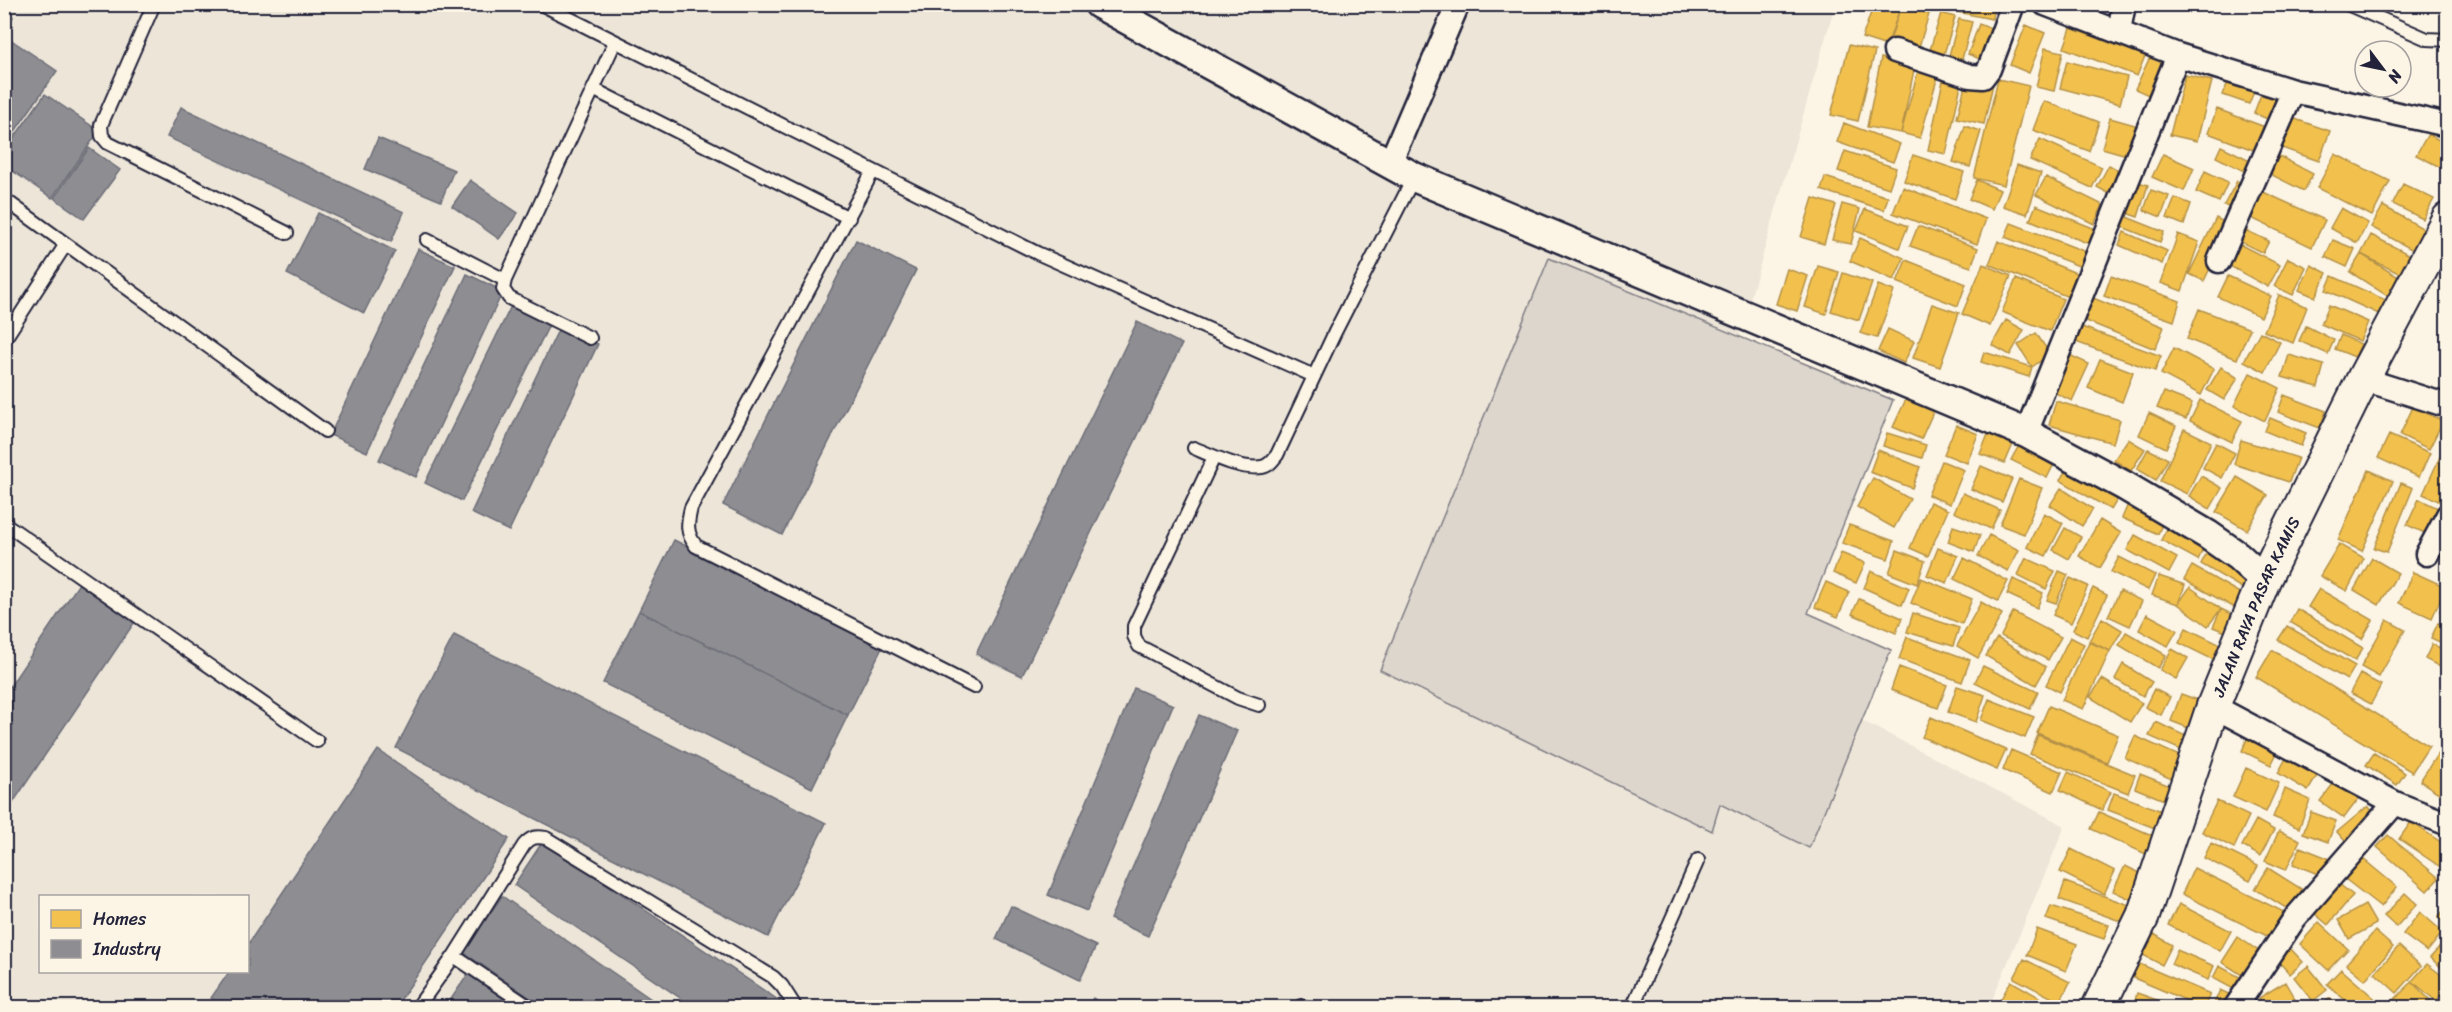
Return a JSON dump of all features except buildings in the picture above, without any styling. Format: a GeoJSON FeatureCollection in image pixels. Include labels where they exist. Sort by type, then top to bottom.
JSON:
{"type":"FeatureCollection","features":[{"type":"Feature","properties":{"kind":"main road","name":"JALAN RAYA PASAR KAMIS"},"geometry":{"type":"LineString","coordinates":[[2098,1008],[2143,916],[2213,706],[2264,580],[2363,379],[2448,219]]}},
{"type":"Feature","properties":{"kind":"street"},"geometry":{"type":"LineString","coordinates":[[1099,4],[1402,170],[2026,433],[2125,486],[2208,535],[2238,555],[2264,580]]}},
{"type":"Feature","properties":{"kind":"street"},"geometry":{"type":"LineString","coordinates":[[1402,170],[1458,4]]}},
{"type":"Feature","properties":{"kind":"street"},"geometry":{"type":"LineString","coordinates":[[1894,51],[1970,76],[1983,77],[1989,69],[2013,4]]}},
{"type":"Feature","properties":{"kind":"street"},"geometry":{"type":"LineString","coordinates":[[2045,4],[2178,55],[2293,91],[2448,125]]}},
{"type":"Feature","properties":{"kind":"street"},"geometry":{"type":"LineString","coordinates":[[2119,31],[2124,4]]}},
{"type":"Feature","properties":{"kind":"street"},"geometry":{"type":"LineString","coordinates":[[2026,433],[2178,55]]}},
{"type":"Feature","properties":{"kind":"street"},"geometry":{"type":"LineString","coordinates":[[2219,261],[2293,91]]}},
{"type":"Feature","properties":{"kind":"street"},"geometry":{"type":"LineString","coordinates":[[2363,379],[2448,406]]}},
{"type":"Feature","properties":{"kind":"street"},"geometry":{"type":"LineString","coordinates":[[2427,554],[2446,523]]}},
{"type":"Feature","properties":{"kind":"street"},"geometry":{"type":"LineString","coordinates":[[2213,706],[2396,802],[2448,824]]}},
{"type":"Feature","properties":{"kind":"street"},"geometry":{"type":"LineString","coordinates":[[2235,1008],[2295,918],[2396,802]]}},
{"type":"Feature","properties":{"kind":"lane"},"geometry":{"type":"LineString","coordinates":[[154,4],[101,125],[102,136],[108,143],[287,233]]}},
{"type":"Feature","properties":{"kind":"lane"},"geometry":{"type":"LineString","coordinates":[[541,4],[1037,253],[1314,376]]}},
{"type":"Feature","properties":{"kind":"lane"},"geometry":{"type":"LineString","coordinates":[[2347,4],[2427,39],[2448,40]]}},
{"type":"Feature","properties":{"kind":"lane"},"geometry":{"type":"LineString","coordinates":[[590,338],[509,298],[503,289],[505,280],[615,42]]}},
{"type":"Feature","properties":{"kind":"lane"},"geometry":{"type":"LineString","coordinates":[[593,89],[849,218]]}},
{"type":"Feature","properties":{"kind":"lane"},"geometry":{"type":"LineString","coordinates":[[1194,448],[1229,463],[1262,467],[1270,464],[1277,455],[1314,376],[1402,170]]}},
{"type":"Feature","properties":{"kind":"lane"},"geometry":{"type":"LineString","coordinates":[[873,171],[691,508],[687,526],[689,537],[696,546],[974,687]]}},
{"type":"Feature","properties":{"kind":"lane"},"geometry":{"type":"LineString","coordinates":[[4,199],[325,431]]}},
{"type":"Feature","properties":{"kind":"lane"},"geometry":{"type":"LineString","coordinates":[[427,240],[505,280]]}},
{"type":"Feature","properties":{"kind":"lane"},"geometry":{"type":"LineString","coordinates":[[4,340],[66,244]]}},
{"type":"Feature","properties":{"kind":"lane"},"geometry":{"type":"LineString","coordinates":[[1214,457],[1134,626],[1134,636],[1139,646],[1155,656],[1238,698],[1259,705]]}},
{"type":"Feature","properties":{"kind":"lane"},"geometry":{"type":"LineString","coordinates":[[4,523],[317,741]]}},
{"type":"Feature","properties":{"kind":"lane"},"geometry":{"type":"LineString","coordinates":[[417,1008],[454,956],[524,845],[529,839],[537,836],[546,838],[773,977],[782,986],[796,1008]]}},
{"type":"Feature","properties":{"kind":"lane"},"geometry":{"type":"LineString","coordinates":[[1632,1008],[1698,860]]}},
{"type":"Feature","properties":{"kind":"lane"},"geometry":{"type":"LineString","coordinates":[[454,956],[531,1008]]}},
{"type":"Feature","properties":{"kind":"shaded area"},"geometry":{"type":"Polygon","coordinates":[[[5,5],[1835,5],[1739,337],[1549,258],[1712,831],[1720,804],[1809,847],[1861,720],[2065,826],[1989,1007],[5,1008],[5,5]]]}},
{"type":"Feature","properties":{"kind":"shaded area"},"geometry":{"type":"Polygon","coordinates":[[[1549,258],[1893,400],[1808,613],[1891,650],[1809,848],[1720,804],[1712,831],[1380,670],[1549,258]]]}}]}
